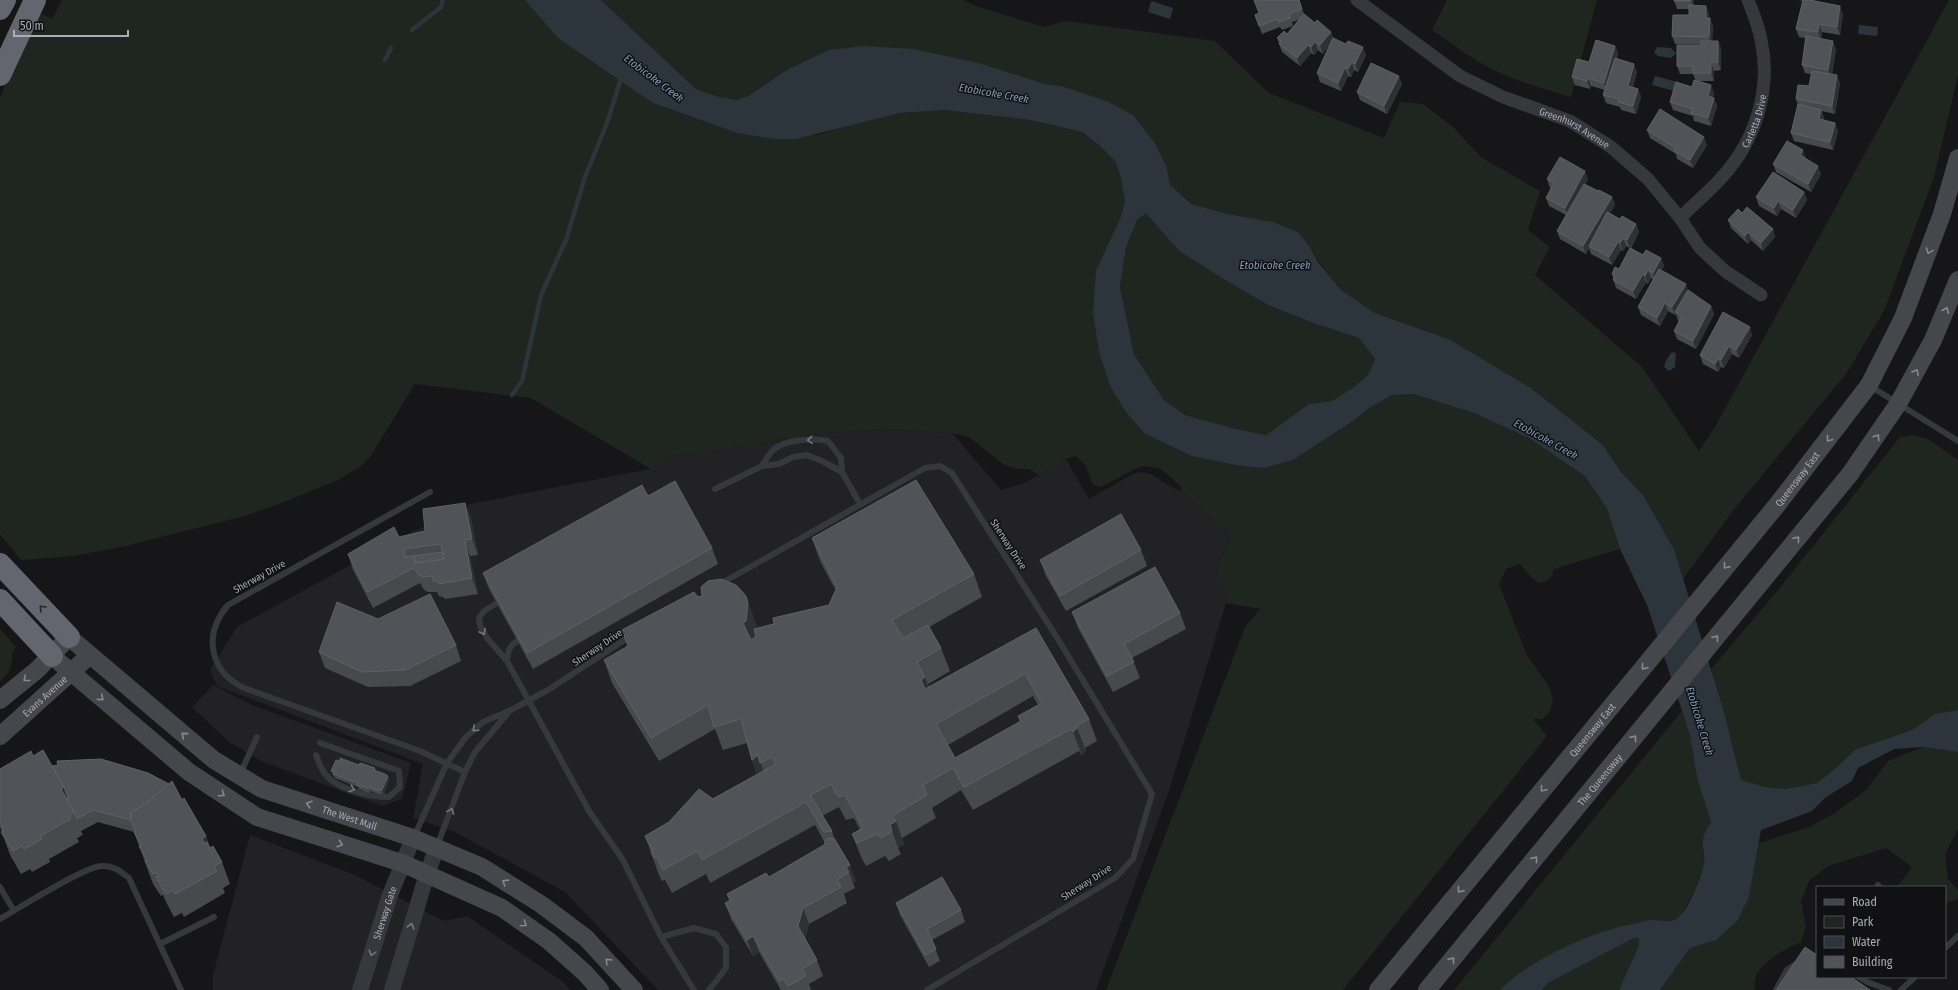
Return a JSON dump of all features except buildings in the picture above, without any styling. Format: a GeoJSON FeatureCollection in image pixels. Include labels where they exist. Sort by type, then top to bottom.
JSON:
{"type":"FeatureCollection","features":[{"type":"Feature","properties":{"kind":"highway"},"geometry":{"type":"LineString","coordinates":[[0,9],[5,0]]}},
{"type":"Feature","properties":{"kind":"highway"},"geometry":{"type":"LineString","coordinates":[[0,75],[35,0]]}},
{"type":"Feature","properties":{"kind":"highway"},"geometry":{"type":"LineString","coordinates":[[0,564],[69,637]]}},
{"type":"Feature","properties":{"kind":"highway"},"geometry":{"type":"LineString","coordinates":[[0,600],[52,656]]}},
{"type":"Feature","properties":{"kind":"main road","name":"Queensway East"},"geometry":{"type":"LineString","coordinates":[[1378,990],[1751,536],[1826,442],[1869,385],[1903,318],[1942,214],[1958,158]]}},
{"type":"Feature","properties":{"kind":"main road"},"geometry":{"type":"LineString","coordinates":[[1898,404],[1933,340],[1958,280]]}},
{"type":"Feature","properties":{"kind":"main road","name":"The Queensway"},"geometry":{"type":"LineString","coordinates":[[1428,990],[1850,474],[1898,404]]}},
{"type":"Feature","properties":{"kind":"main road"},"geometry":{"type":"LineString","coordinates":[[0,700],[52,656],[69,637]]}},
{"type":"Feature","properties":{"kind":"main road","name":"The West Mall"},"geometry":{"type":"LineString","coordinates":[[69,637],[214,760],[262,789],[413,838],[482,867],[542,905],[586,938],[634,990]]}},
{"type":"Feature","properties":{"kind":"main road"},"geometry":{"type":"LineString","coordinates":[[52,656],[71,674],[189,772],[257,817],[402,863],[502,908],[549,941],[585,972],[600,990]]}},
{"type":"Feature","properties":{"kind":"main road","name":"Evans Avenue"},"geometry":{"type":"LineString","coordinates":[[0,736],[90,656]]}},
{"type":"Feature","properties":{"kind":"street","name":"Greenhurst Avenue"},"geometry":{"type":"LineString","coordinates":[[1357,0],[1460,76],[1503,97],[1570,121],[1593,134],[1626,159],[1648,179],[1680,218],[1700,248],[1725,271],[1761,295]]}},
{"type":"Feature","properties":{"kind":"street","name":"Carletta Drive"},"geometry":{"type":"LineString","coordinates":[[1680,218],[1722,177],[1735,161],[1746,143],[1758,114],[1764,83],[1763,51],[1759,30],[1748,0]]}},
{"type":"Feature","properties":{"kind":"street","name":"Sherway Gate"},"geometry":{"type":"LineString","coordinates":[[360,990],[390,895],[413,838]]}},
{"type":"Feature","properties":{"kind":"street"},"geometry":{"type":"LineString","coordinates":[[392,990],[427,874],[437,847]]}},
{"type":"Feature","properties":{"kind":"lane"},"geometry":{"type":"LineString","coordinates":[[1869,385],[1958,441]]}},
{"type":"Feature","properties":{"kind":"lane"},"geometry":{"type":"LineString","coordinates":[[762,466],[773,450],[785,444],[819,440],[828,442],[841,458],[842,472],[860,504]]}},
{"type":"Feature","properties":{"kind":"lane"},"geometry":{"type":"LineString","coordinates":[[715,489],[762,466],[779,464],[793,457],[807,455],[842,472]]}},
{"type":"Feature","properties":{"kind":"lane","name":"Sherway Drive"},"geometry":{"type":"LineString","coordinates":[[715,587],[925,468],[940,466],[952,473],[1056,636],[1152,794],[1133,859],[1115,878],[926,990]]}},
{"type":"Feature","properties":{"kind":"lane","name":"Sherway Drive"},"geometry":{"type":"LineString","coordinates":[[430,492],[228,605],[219,615],[214,628],[214,651],[222,671],[233,683],[264,696],[420,751],[465,772]]}},
{"type":"Feature","properties":{"kind":"lane"},"geometry":{"type":"LineString","coordinates":[[497,603],[484,611],[479,618],[480,626],[486,638],[507,662],[596,823],[623,860],[661,937],[694,990]]}},
{"type":"Feature","properties":{"kind":"lane","name":"Sherway Drive"},"geometry":{"type":"LineString","coordinates":[[413,838],[447,763],[466,737],[483,722],[509,711],[574,675],[635,632]]}},
{"type":"Feature","properties":{"kind":"lane"},"geometry":{"type":"LineString","coordinates":[[507,662],[509,650],[512,644],[517,641]]}},
{"type":"Feature","properties":{"kind":"lane","name":"Sherway Drive"},"geometry":{"type":"LineString","coordinates":[[437,847],[465,772],[475,752],[509,711]]}},
{"type":"Feature","properties":{"kind":"lane"},"geometry":{"type":"LineString","coordinates":[[240,776],[257,737]]}},
{"type":"Feature","properties":{"kind":"lane"},"geometry":{"type":"LineString","coordinates":[[316,755],[325,774],[342,786],[374,797],[390,797],[400,787],[399,771],[320,743]]}},
{"type":"Feature","properties":{"kind":"lane"},"geometry":{"type":"LineString","coordinates":[[0,919],[80,873],[101,866],[117,868],[130,878],[181,990]]}},
{"type":"Feature","properties":{"kind":"lane"},"geometry":{"type":"LineString","coordinates":[[0,887],[14,911]]}},
{"type":"Feature","properties":{"kind":"lane"},"geometry":{"type":"LineString","coordinates":[[160,944],[214,917]]}},
{"type":"Feature","properties":{"kind":"lane"},"geometry":{"type":"LineString","coordinates":[[661,937],[694,928],[716,934],[726,947],[726,968],[709,990]]}},
{"type":"Feature","properties":{"kind":"lane"},"geometry":{"type":"LineString","coordinates":[[1946,947],[1958,936]]}},
{"type":"Feature","properties":{"kind":"lane"},"geometry":{"type":"LineString","coordinates":[[1776,990],[1787,970],[1804,958]]}},
{"type":"Feature","properties":{"kind":"lane"},"geometry":{"type":"LineString","coordinates":[[1861,978],[1867,982],[1889,990]]}},
{"type":"Feature","properties":{"kind":"lane"},"geometry":{"type":"LineString","coordinates":[[1901,990],[1914,978]]}},
{"type":"Feature","properties":{"kind":"shaded area"},"geometry":{"type":"Polygon","coordinates":[[[888,430],[952,433],[1001,490],[1025,483],[1066,459],[1089,499],[1133,474],[1141,472],[1151,474],[1182,492],[1231,534],[1217,570],[1226,603],[1169,791],[1096,990],[658,990],[565,892],[453,831],[413,818],[423,764],[217,686],[210,670],[237,627],[392,542],[470,504],[650,469],[655,464],[670,456],[694,454],[824,433],[888,430]]]}},
{"type":"Feature","properties":{"kind":"shaded area"},"geometry":{"type":"Polygon","coordinates":[[[213,685],[252,705],[411,763],[402,799],[382,806],[261,761],[229,742],[192,707],[213,685]]]}},
{"type":"Feature","properties":{"kind":"shaded area"},"geometry":{"type":"Polygon","coordinates":[[[250,835],[355,875],[444,921],[467,916],[562,981],[570,990],[213,990],[213,975],[250,835]]]}},
{"type":"Feature","properties":{"kind":"green space"},"geometry":{"type":"Polygon","coordinates":[[[62,0],[526,0],[620,79],[653,103],[737,133],[818,135],[854,123],[900,113],[944,110],[1030,120],[1081,132],[1100,146],[1115,161],[1121,178],[1125,202],[1093,313],[1099,352],[1110,386],[1144,433],[1191,456],[1240,466],[1265,468],[1293,460],[1353,421],[1371,407],[1392,395],[1414,394],[1474,413],[1529,438],[1585,476],[1607,509],[1620,549],[1554,569],[1550,578],[1540,583],[1532,578],[1520,564],[1506,569],[1499,584],[1527,655],[1550,688],[1553,701],[1549,713],[1542,719],[1533,719],[1547,736],[1343,990],[1106,990],[1245,627],[1260,609],[1226,603],[1217,570],[1231,534],[1182,492],[1180,485],[1159,468],[1141,466],[1101,487],[1093,485],[1085,465],[1076,456],[1066,459],[1039,475],[1029,469],[1016,469],[1003,464],[969,437],[952,433],[888,430],[824,433],[694,454],[670,456],[655,464],[651,469],[531,398],[415,384],[370,457],[361,466],[338,480],[245,516],[126,546],[73,556],[21,560],[0,534],[0,98],[33,9],[52,19],[62,0]]]}},
{"type":"Feature","properties":{"kind":"green space"},"geometry":{"type":"Polygon","coordinates":[[[601,0],[963,0],[976,6],[1044,27],[1066,21],[1215,41],[1269,93],[1384,138],[1400,102],[1423,104],[1453,127],[1481,157],[1540,191],[1528,230],[1550,247],[1535,275],[1642,367],[1699,451],[1715,427],[1949,0],[1958,0],[1958,75],[1934,177],[1884,311],[1846,374],[1735,508],[1683,579],[1674,549],[1643,495],[1621,472],[1603,445],[1531,388],[1451,340],[1375,313],[1341,290],[1298,232],[1273,222],[1228,214],[1193,204],[1170,185],[1167,168],[1155,143],[1133,115],[1109,102],[1062,86],[1045,84],[979,63],[914,49],[785,71],[748,96],[737,100],[719,97],[696,89],[601,0]]]}},
{"type":"Feature","properties":{"kind":"green space"},"geometry":{"type":"Polygon","coordinates":[[[1447,0],[1597,0],[1571,97],[1525,83],[1489,68],[1432,30],[1447,0]]]}},
{"type":"Feature","properties":{"kind":"green space"},"geometry":{"type":"Polygon","coordinates":[[[1146,212],[1178,250],[1220,277],[1268,305],[1313,323],[1359,338],[1375,359],[1368,375],[1354,387],[1332,401],[1309,404],[1266,435],[1232,428],[1185,415],[1164,400],[1134,354],[1120,287],[1126,247],[1137,220],[1146,212]]]}},
{"type":"Feature","properties":{"kind":"green space"},"geometry":{"type":"Polygon","coordinates":[[[1912,435],[1928,439],[1958,460],[1958,710],[1935,714],[1914,729],[1890,737],[1835,769],[1817,783],[1785,789],[1765,787],[1740,780],[1735,754],[1711,669],[1774,595],[1900,437],[1912,435]]]}},
{"type":"Feature","properties":{"kind":"green space"},"geometry":{"type":"Polygon","coordinates":[[[0,629],[16,647],[12,652],[10,668],[0,681],[0,629]]]}},
{"type":"Feature","properties":{"kind":"green space"},"geometry":{"type":"Polygon","coordinates":[[[1682,711],[1690,735],[1697,778],[1711,822],[1703,837],[1704,863],[1695,889],[1681,916],[1672,922],[1653,920],[1627,925],[1525,970],[1500,990],[1454,990],[1682,711]]]}},
{"type":"Feature","properties":{"kind":"green space"},"geometry":{"type":"Polygon","coordinates":[[[1923,747],[1958,752],[1958,829],[1945,854],[1948,879],[1958,890],[1958,899],[1946,903],[1946,886],[1898,886],[1912,867],[1886,848],[1828,866],[1809,881],[1801,902],[1806,926],[1801,942],[1777,954],[1763,966],[1755,981],[1755,990],[1660,990],[1690,948],[1716,940],[1749,897],[1759,843],[1809,827],[1835,813],[1866,790],[1888,761],[1923,747]]]}},
{"type":"Feature","properties":{"kind":"green space"},"geometry":{"type":"Polygon","coordinates":[[[1634,938],[1639,939],[1639,945],[1619,990],[1542,990],[1548,983],[1634,938]]]}},
{"type":"Feature","properties":{"kind":"water","name":"Etobicoke Creek"},"geometry":{"type":"Polygon","coordinates":[[[525,0],[601,0],[696,89],[719,97],[737,100],[748,96],[785,71],[829,50],[864,46],[914,49],[979,63],[1045,84],[1062,86],[1109,102],[1133,115],[1155,143],[1167,168],[1170,185],[1192,204],[1228,214],[1273,222],[1298,232],[1310,247],[1318,262],[1341,290],[1375,313],[1451,340],[1531,388],[1603,445],[1621,472],[1643,495],[1674,549],[1724,712],[1741,780],[1765,787],[1785,789],[1817,783],[1835,769],[1855,750],[1914,729],[1935,714],[1958,710],[1958,752],[1923,747],[1894,749],[1858,768],[1852,781],[1826,797],[1812,811],[1761,830],[1749,897],[1737,921],[1716,940],[1690,948],[1660,990],[1619,990],[1639,945],[1639,939],[1634,938],[1548,983],[1542,990],[1500,990],[1512,979],[1543,958],[1580,940],[1616,928],[1648,920],[1671,921],[1678,918],[1688,905],[1700,876],[1704,863],[1703,839],[1711,822],[1697,778],[1690,735],[1647,605],[1620,549],[1607,509],[1585,476],[1529,438],[1474,413],[1414,394],[1392,395],[1371,407],[1353,421],[1293,460],[1265,468],[1240,466],[1191,456],[1144,433],[1126,412],[1110,386],[1099,352],[1093,313],[1096,271],[1120,219],[1125,202],[1121,178],[1115,161],[1100,146],[1082,132],[1030,120],[944,110],[900,113],[796,139],[776,139],[737,133],[653,103],[558,38],[525,0]],[[1146,213],[1137,220],[1126,247],[1120,287],[1134,354],[1164,400],[1185,415],[1232,428],[1266,435],[1309,404],[1332,401],[1354,387],[1368,375],[1375,359],[1359,338],[1313,323],[1268,305],[1178,250],[1146,213]]]}},
{"type":"Feature","properties":{"kind":"water"},"geometry":{"type":"Polygon","coordinates":[[[1151,1],[1173,8],[1170,19],[1148,12],[1151,1]]]}},
{"type":"Feature","properties":{"kind":"water"},"geometry":{"type":"Polygon","coordinates":[[[1859,25],[1878,27],[1877,36],[1858,34],[1859,25]]]}},
{"type":"Feature","properties":{"kind":"water"},"geometry":{"type":"Polygon","coordinates":[[[1657,47],[1671,48],[1676,53],[1671,58],[1658,56],[1654,52],[1657,47]]]}},
{"type":"Feature","properties":{"kind":"water"},"geometry":{"type":"Polygon","coordinates":[[[1655,76],[1677,82],[1674,91],[1652,85],[1655,76]]]}},
{"type":"Feature","properties":{"kind":"water"},"geometry":{"type":"Polygon","coordinates":[[[1672,352],[1676,353],[1675,367],[1669,371],[1664,367],[1666,360],[1672,352]]]}},
{"type":"Feature","properties":{"kind":"waterway"},"geometry":{"type":"LineString","coordinates":[[412,30],[441,7],[443,0]]}},
{"type":"Feature","properties":{"kind":"waterway"},"geometry":{"type":"LineString","coordinates":[[385,60],[391,48]]}},
{"type":"Feature","properties":{"kind":"waterway"},"geometry":{"type":"LineString","coordinates":[[512,395],[522,381],[541,295],[566,240],[585,177],[607,123],[622,75]]}}]}
